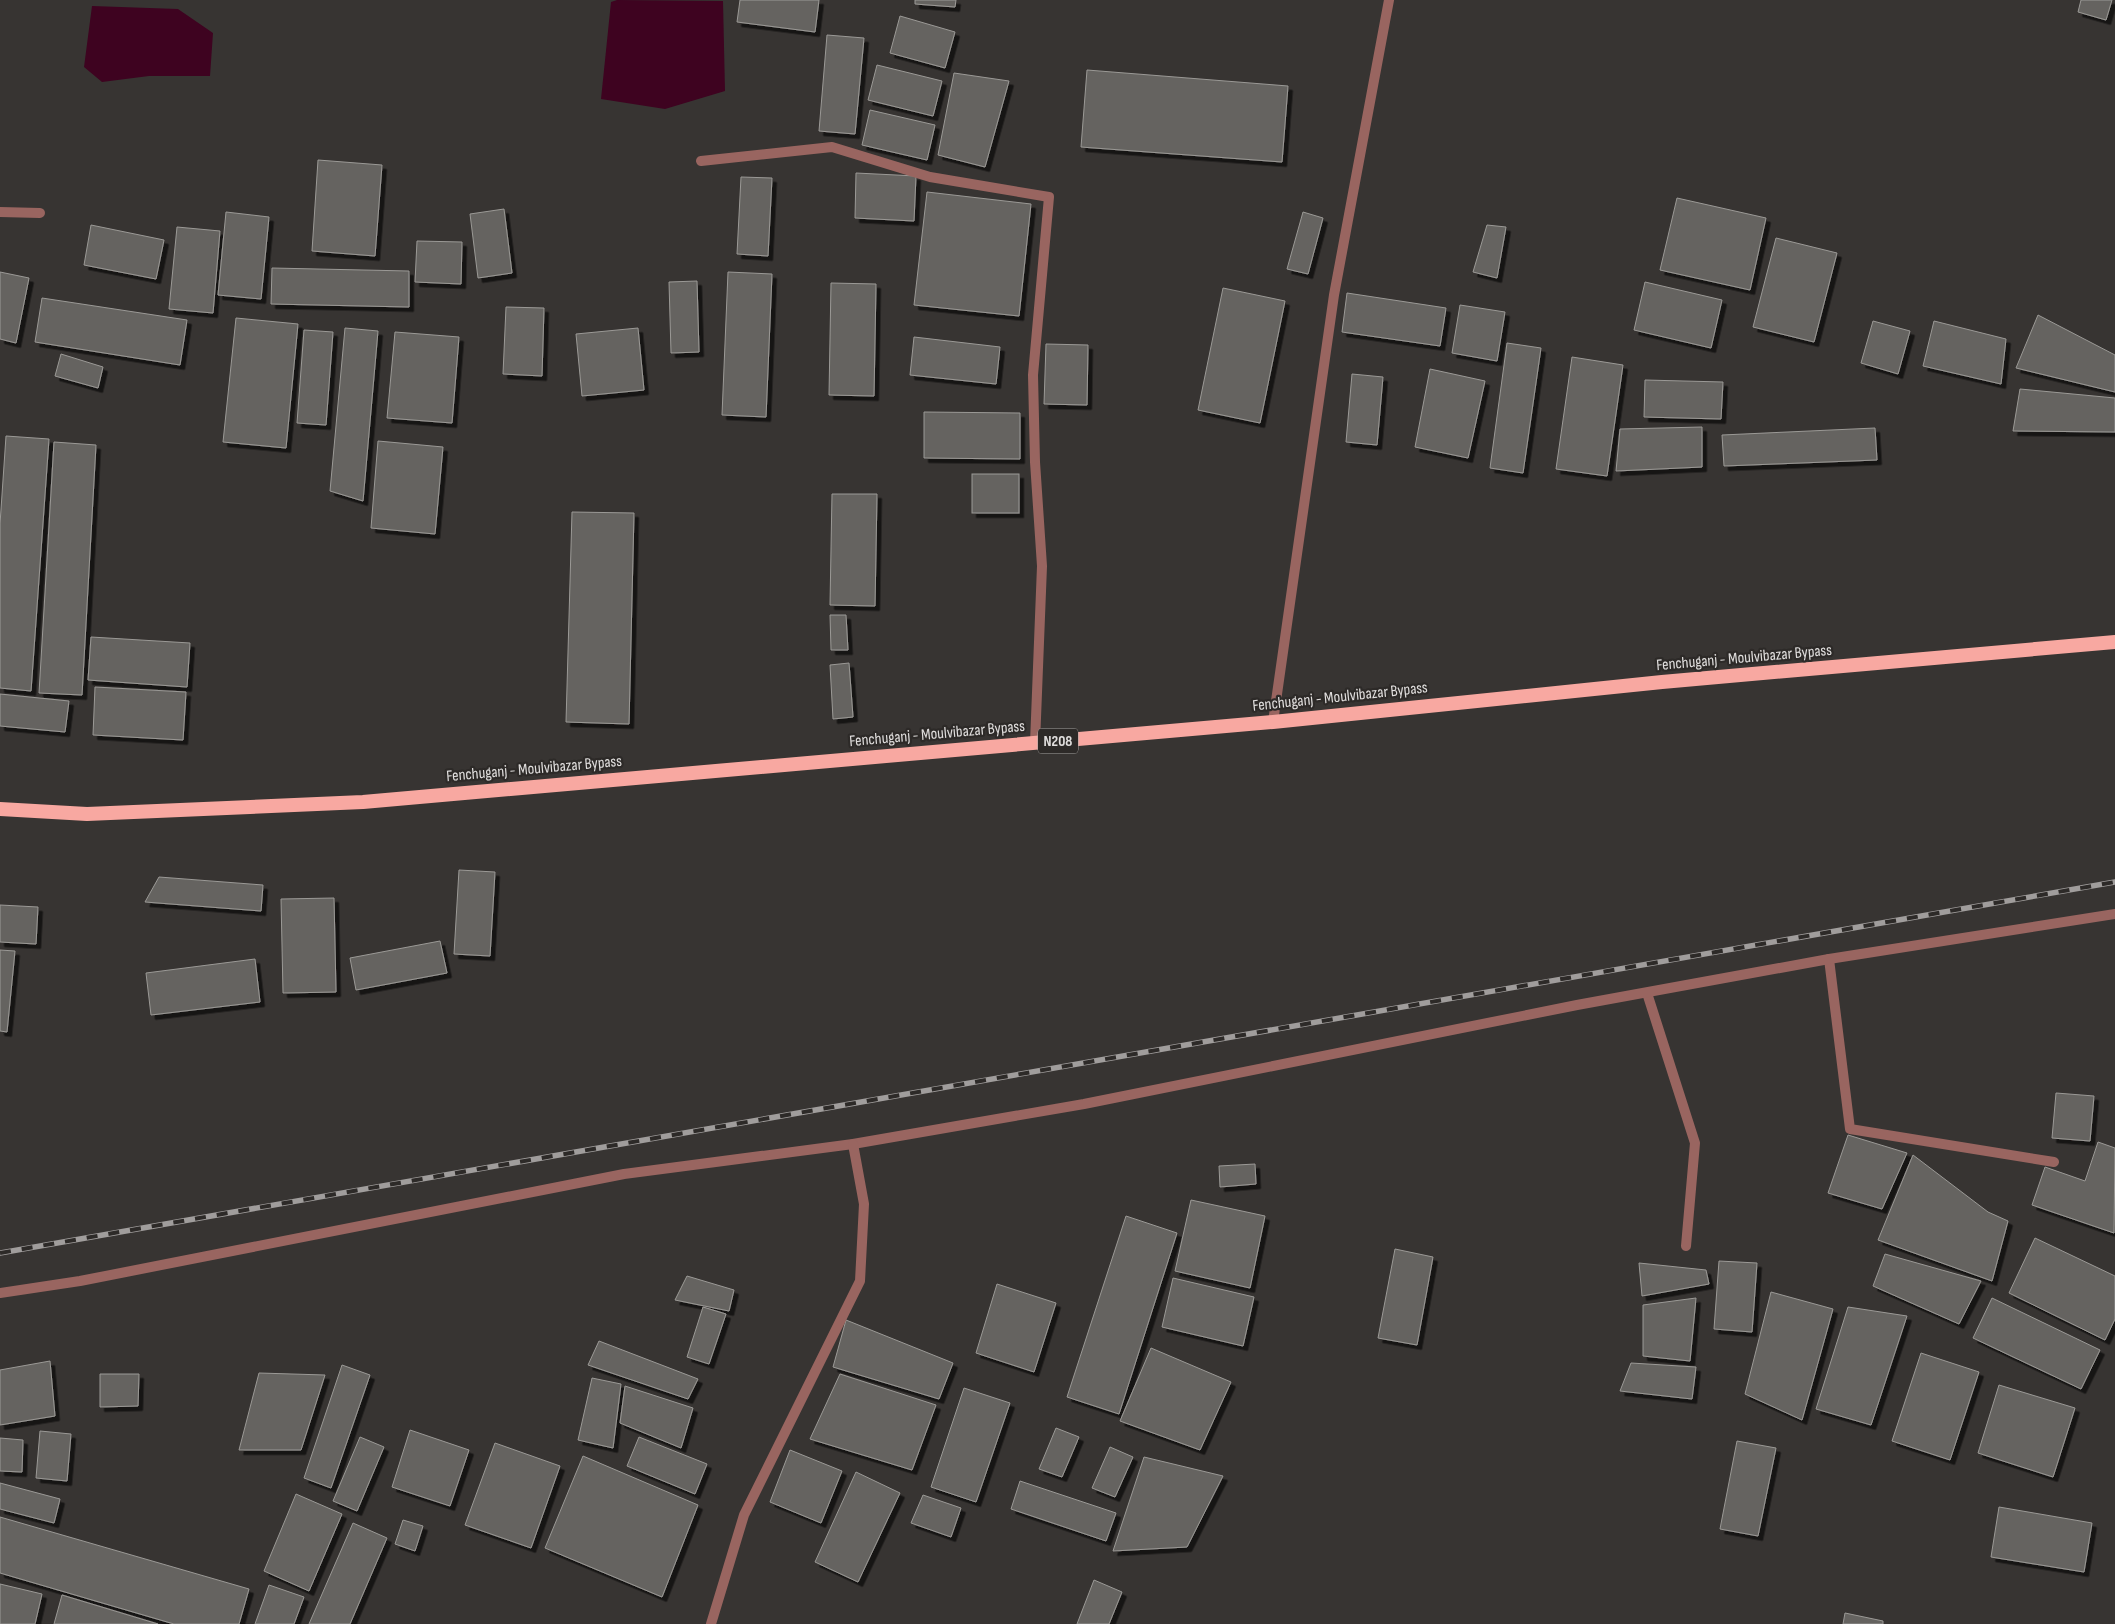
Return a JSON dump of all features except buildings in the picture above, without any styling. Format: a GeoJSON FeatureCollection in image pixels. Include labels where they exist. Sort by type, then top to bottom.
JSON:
{"type":"FeatureCollection","features":[{"type":"Feature","properties":{"kind":"highway","name":"Fenchuganj - Moulvibazar Bypass"},"geometry":{"type":"LineString","coordinates":[[0,809],[87,814],[363,802],[1273,722],[1652,683],[2115,642]]}},
{"type":"Feature","properties":{"kind":"street"},"geometry":{"type":"LineString","coordinates":[[1273,722],[1334,295],[1389,0]]}},
{"type":"Feature","properties":{"kind":"street"},"geometry":{"type":"LineString","coordinates":[[700,161],[832,147],[930,177],[1049,196],[1033,375],[1035,462],[1042,566],[1035,743]]}},
{"type":"Feature","properties":{"kind":"street"},"geometry":{"type":"LineString","coordinates":[[0,212],[40,213]]}},
{"type":"Feature","properties":{"kind":"street"},"geometry":{"type":"LineString","coordinates":[[0,1293],[80,1280],[624,1174],[853,1144],[1084,1104],[1578,1005],[1829,959],[2115,914]]}},
{"type":"Feature","properties":{"kind":"street"},"geometry":{"type":"LineString","coordinates":[[1829,959],[1850,1129],[2054,1162]]}},
{"type":"Feature","properties":{"kind":"street"},"geometry":{"type":"LineString","coordinates":[[1647,993],[1695,1143],[1686,1246]]}},
{"type":"Feature","properties":{"kind":"street"},"geometry":{"type":"LineString","coordinates":[[711,1624],[744,1515],[860,1281],[864,1204],[853,1144]]}},
{"type":"Feature","properties":{"kind":"shaded area"},"geometry":{"type":"Polygon","coordinates":[[[617,0],[723,1],[725,91],[665,109],[601,99],[611,2],[617,0]]]}},
{"type":"Feature","properties":{"kind":"shaded area"},"geometry":{"type":"Polygon","coordinates":[[[92,6],[178,9],[213,33],[210,76],[149,76],[102,82],[84,67],[92,6]]]}},
{"type":"Feature","properties":{"kind":"railway"},"geometry":{"type":"LineString","coordinates":[[0,1253],[2115,882]]}}]}
